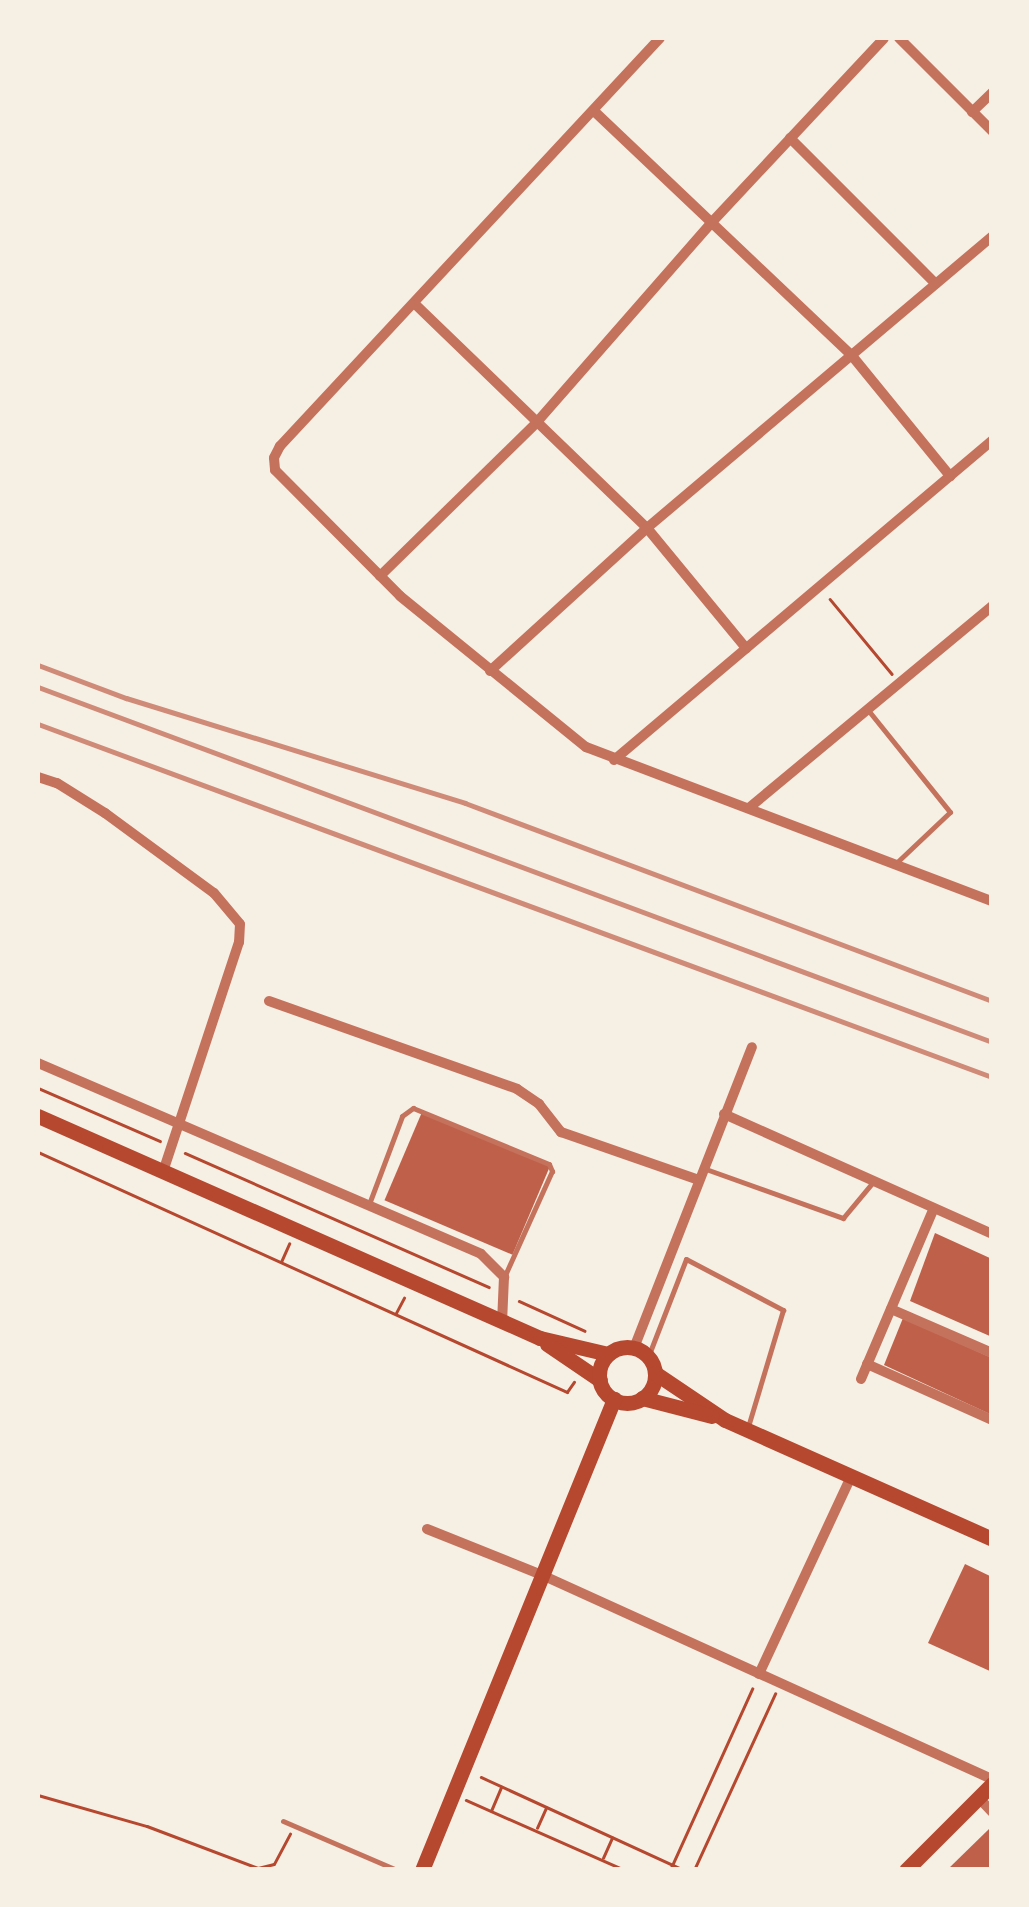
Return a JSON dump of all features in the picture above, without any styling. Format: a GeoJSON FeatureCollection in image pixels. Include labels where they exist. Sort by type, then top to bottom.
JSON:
{"type":"FeatureCollection","features":[{"type":"Feature","properties":{"kind":"main road"},"geometry":{"type":"LineString","coordinates":[[38,1116],[540,1338],[600,1353],[620,1348],[646,1359],[725,1420]]}},
{"type":"Feature","properties":{"kind":"main road"},"geometry":{"type":"LineString","coordinates":[[540,1338],[600,1380],[614,1399]]}},
{"type":"Feature","properties":{"kind":"main road"},"geometry":{"type":"LineString","coordinates":[[600,1353],[600,1380]]}},
{"type":"Feature","properties":{"kind":"main road"},"geometry":{"type":"LineString","coordinates":[[642,1398],[646,1359]]}},
{"type":"Feature","properties":{"kind":"main road"},"geometry":{"type":"LineString","coordinates":[[614,1399],[642,1398],[725,1420],[992,1540]]}},
{"type":"Feature","properties":{"kind":"main road"},"geometry":{"type":"LineString","coordinates":[[422,1870],[614,1399]]}},
{"type":"Feature","properties":{"kind":"main road"},"geometry":{"type":"LineString","coordinates":[[906,1870],[992,1782]]}},
{"type":"Feature","properties":{"kind":"street"},"geometry":{"type":"LineString","coordinates":[[660,38],[280,446],[274,458],[279,476],[380,576],[586,747],[992,901]]}},
{"type":"Feature","properties":{"kind":"street"},"geometry":{"type":"LineString","coordinates":[[380,576],[538,422],[713,220],[884,38]]}},
{"type":"Feature","properties":{"kind":"street"},"geometry":{"type":"LineString","coordinates":[[899,38],[992,132]]}},
{"type":"Feature","properties":{"kind":"street"},"geometry":{"type":"LineString","coordinates":[[972,112],[992,93]]}},
{"type":"Feature","properties":{"kind":"street"},"geometry":{"type":"LineString","coordinates":[[594,111],[853,357],[950,476]]}},
{"type":"Feature","properties":{"kind":"street"},"geometry":{"type":"LineString","coordinates":[[790,138],[936,284]]}},
{"type":"Feature","properties":{"kind":"street"},"geometry":{"type":"LineString","coordinates":[[490,670],[647,528],[992,236]]}},
{"type":"Feature","properties":{"kind":"street"},"geometry":{"type":"LineString","coordinates":[[416,304],[647,528],[746,648]]}},
{"type":"Feature","properties":{"kind":"street"},"geometry":{"type":"LineString","coordinates":[[614,760],[992,442]]}},
{"type":"Feature","properties":{"kind":"street"},"geometry":{"type":"LineString","coordinates":[[750,807],[992,606]]}},
{"type":"Feature","properties":{"kind":"street"},"geometry":{"type":"LineString","coordinates":[[38,777],[56,783],[105,813],[214,892],[240,924],[239,942],[163,1172]]}},
{"type":"Feature","properties":{"kind":"street"},"geometry":{"type":"LineString","coordinates":[[269,1002],[517,1089],[538,1104],[561,1132],[699,1180]]}},
{"type":"Feature","properties":{"kind":"street"},"geometry":{"type":"LineString","coordinates":[[646,1359],[699,1180],[752,1046]]}},
{"type":"Feature","properties":{"kind":"street"},"geometry":{"type":"LineString","coordinates":[[38,1063],[480,1254],[504,1278],[502,1322]]}},
{"type":"Feature","properties":{"kind":"street"},"geometry":{"type":"LineString","coordinates":[[724,1114],[992,1234]]}},
{"type":"Feature","properties":{"kind":"street"},"geometry":{"type":"LineString","coordinates":[[861,1378],[933,1210]]}},
{"type":"Feature","properties":{"kind":"street"},"geometry":{"type":"LineString","coordinates":[[890,1309],[992,1353]]}},
{"type":"Feature","properties":{"kind":"street"},"geometry":{"type":"LineString","coordinates":[[867,1364],[992,1420]]}},
{"type":"Feature","properties":{"kind":"street"},"geometry":{"type":"LineString","coordinates":[[759,1674],[850,1479]]}},
{"type":"Feature","properties":{"kind":"street"},"geometry":{"type":"LineString","coordinates":[[427,1529],[542,1575],[992,1782]]}},
{"type":"Feature","properties":{"kind":"street"},"geometry":{"type":"LineString","coordinates":[[978,1798],[992,1812]]}},
{"type":"Feature","properties":{"kind":"lane"},"geometry":{"type":"LineString","coordinates":[[868,710],[950,812],[895,864]]}},
{"type":"Feature","properties":{"kind":"lane"},"geometry":{"type":"LineString","coordinates":[[369,1204],[402,1116],[414,1108],[550,1164],[552,1171],[504,1278]]}},
{"type":"Feature","properties":{"kind":"lane"},"geometry":{"type":"LineString","coordinates":[[704,1168],[843,1218],[873,1182]]}},
{"type":"Feature","properties":{"kind":"lane"},"geometry":{"type":"LineString","coordinates":[[646,1359],[686,1259],[783,1310],[747,1430]]}},
{"type":"Feature","properties":{"kind":"lane"},"geometry":{"type":"LineString","coordinates":[[284,1821],[397,1870]]}},
{"type":"Feature","properties":{"kind":"path"},"geometry":{"type":"LineString","coordinates":[[819,586],[900,683]]}},
{"type":"Feature","properties":{"kind":"path"},"geometry":{"type":"LineString","coordinates":[[38,1088],[599,1337],[600,1353]]}},
{"type":"Feature","properties":{"kind":"path"},"geometry":{"type":"LineString","coordinates":[[38,1152],[567,1392],[583,1368]]}},
{"type":"Feature","properties":{"kind":"path"},"geometry":{"type":"LineString","coordinates":[[671,1867],[759,1674]]}},
{"type":"Feature","properties":{"kind":"path"},"geometry":{"type":"LineString","coordinates":[[694,1870],[780,1683]]}},
{"type":"Feature","properties":{"kind":"path"},"geometry":{"type":"LineString","coordinates":[[463,1769],[684,1870]]}},
{"type":"Feature","properties":{"kind":"path"},"geometry":{"type":"LineString","coordinates":[[490,1810],[501,1786]]}},
{"type":"Feature","properties":{"kind":"path"},"geometry":{"type":"LineString","coordinates":[[452,1794],[626,1870]]}},
{"type":"Feature","properties":{"kind":"path"},"geometry":{"type":"LineString","coordinates":[[38,1795],[147,1826],[258,1868],[274,1864],[295,1826]]}},
{"type":"Feature","properties":{"kind":"path"},"geometry":{"type":"LineString","coordinates":[[536,1830],[546,1806]]}},
{"type":"Feature","properties":{"kind":"path"},"geometry":{"type":"LineString","coordinates":[[602,1860],[613,1837]]}},
{"type":"Feature","properties":{"kind":"building"},"geometry":{"type":"Polygon","coordinates":[[[422,1112],[550,1166],[512,1255],[384,1200],[422,1112]]]}},
{"type":"Feature","properties":{"kind":"building"},"geometry":{"type":"Polygon","coordinates":[[[935,1233],[992,1259],[992,1337],[910,1301],[935,1233]]]}},
{"type":"Feature","properties":{"kind":"building"},"geometry":{"type":"Polygon","coordinates":[[[903,1318],[992,1358],[992,1415],[884,1365],[903,1318]]]}},
{"type":"Feature","properties":{"kind":"building"},"geometry":{"type":"Polygon","coordinates":[[[965,1564],[992,1577],[992,1672],[928,1643],[965,1564]]]}},
{"type":"Feature","properties":{"kind":"building"},"geometry":{"type":"Polygon","coordinates":[[[989,1829],[992,1870],[947,1870],[989,1829]]]}},
{"type":"Feature","properties":{"kind":"railway"},"geometry":{"type":"LineString","coordinates":[[38,665],[126,698],[465,803],[992,1001]]}},
{"type":"Feature","properties":{"kind":"railway"},"geometry":{"type":"LineString","coordinates":[[38,687],[992,1042]]}},
{"type":"Feature","properties":{"kind":"railway"},"geometry":{"type":"LineString","coordinates":[[38,724],[992,1077]]}}]}
